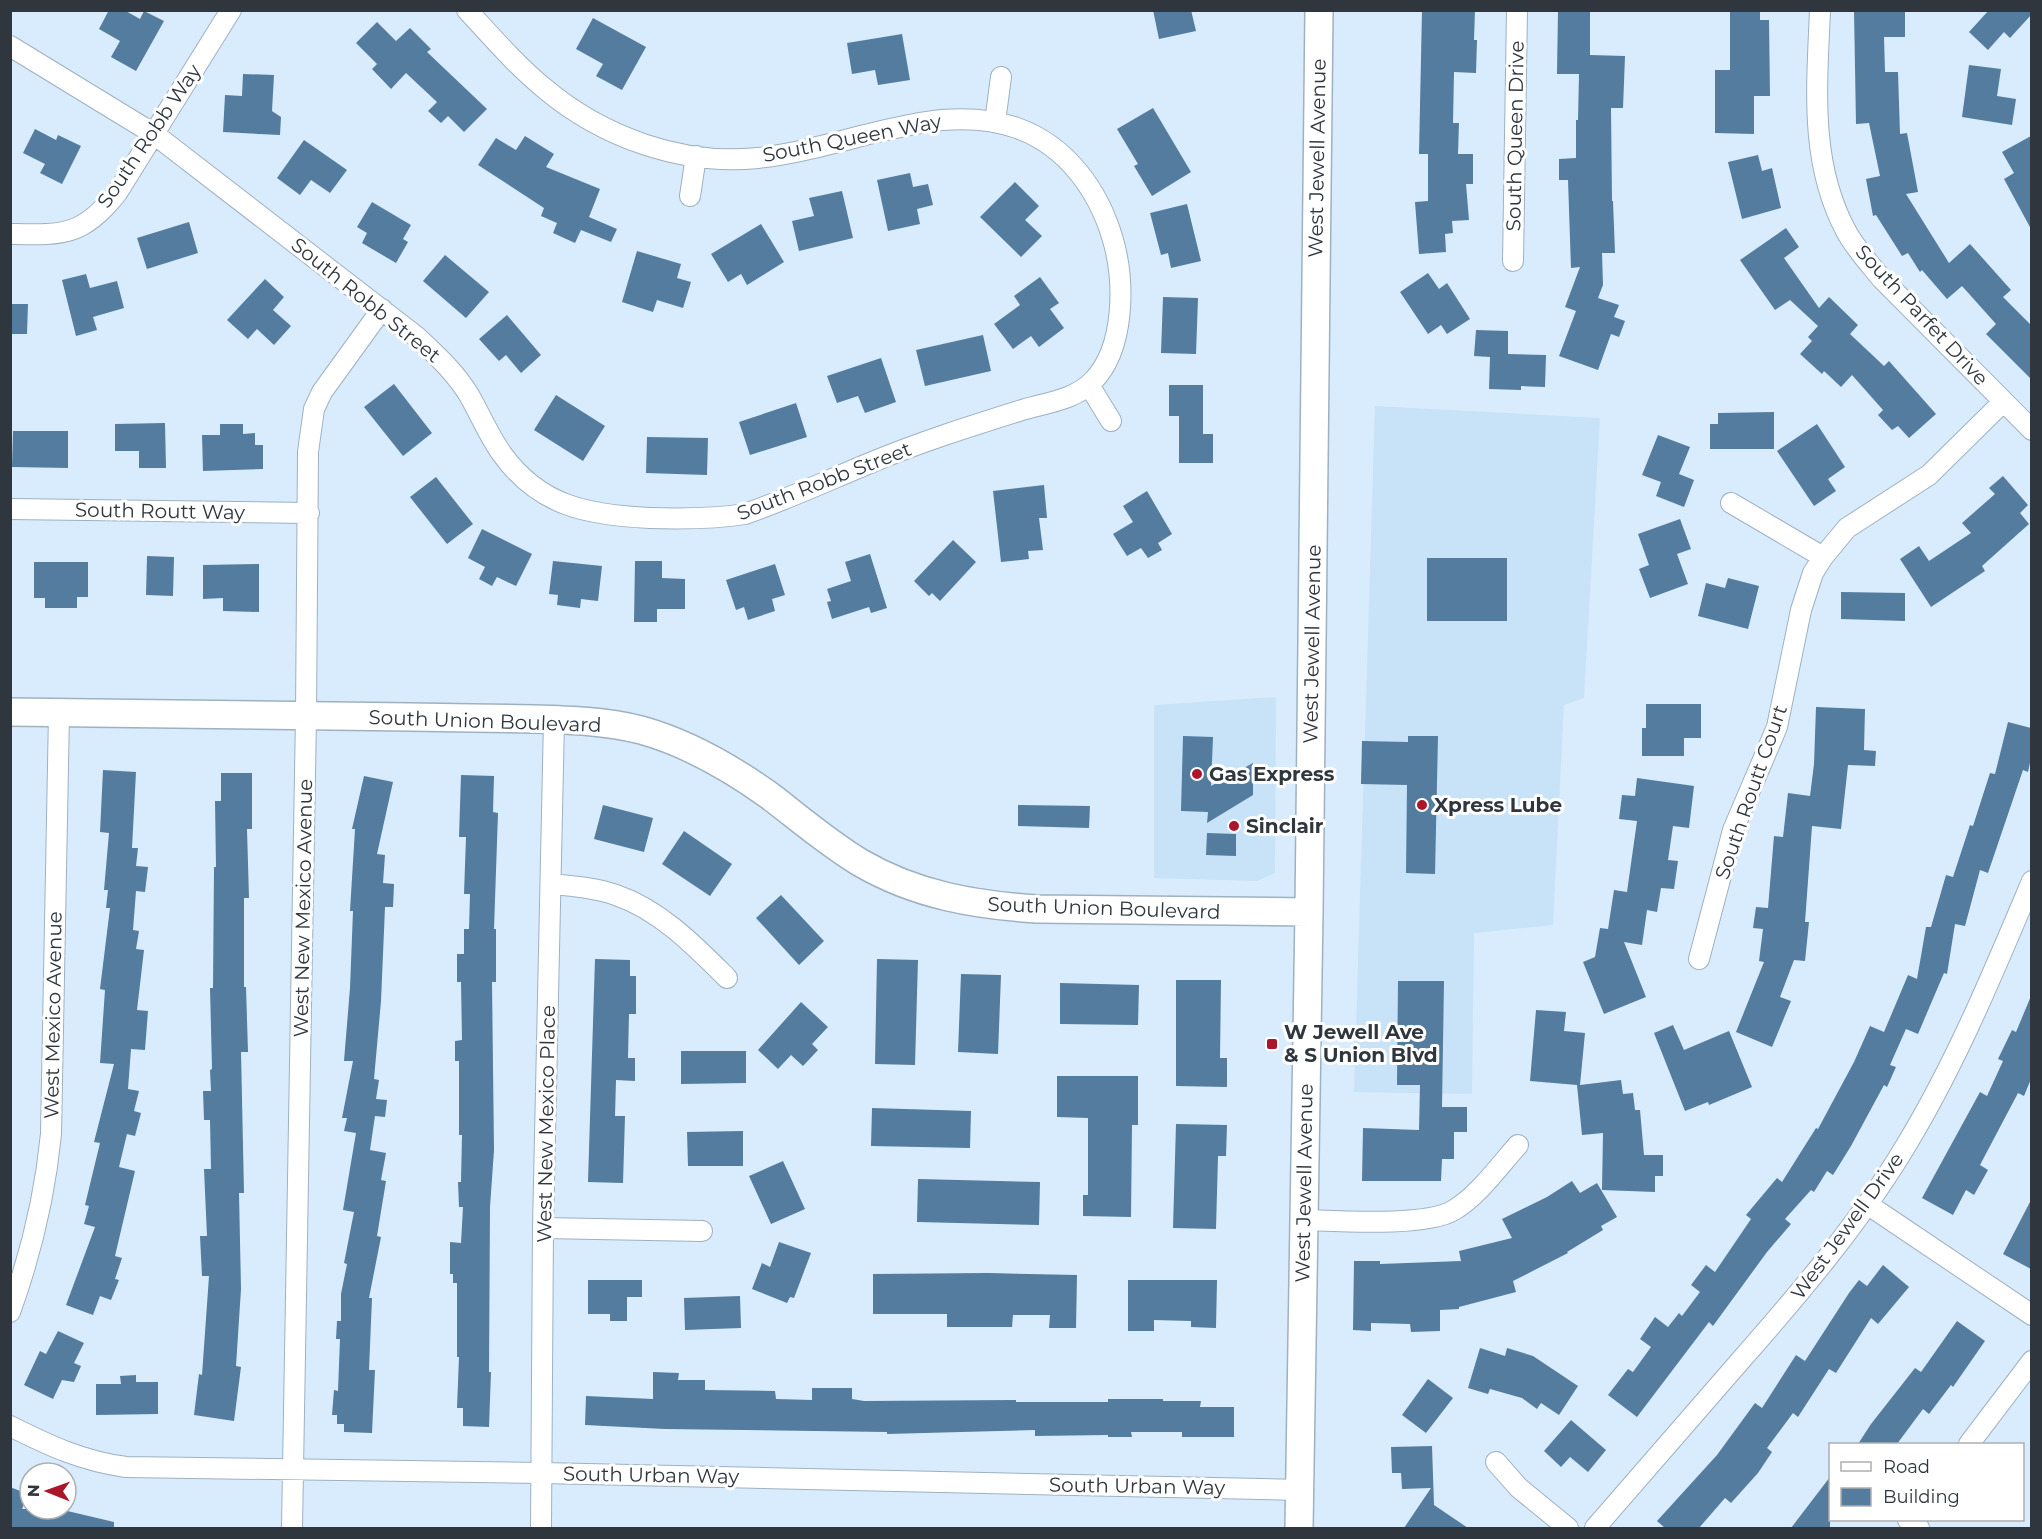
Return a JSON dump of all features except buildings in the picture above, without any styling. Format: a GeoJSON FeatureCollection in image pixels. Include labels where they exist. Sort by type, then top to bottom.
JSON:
{"type":"FeatureCollection","features":[{"type":"Feature","properties":{"kind":"main road","name":"West Jewell Avenue"},"geometry":{"type":"LineString","coordinates":[[1299,1528],[1309,912],[1319,10]]}},
{"type":"Feature","properties":{"kind":"main road","name":"South Union Boulevard"},"geometry":{"type":"LineString","coordinates":[[10,712],[554,720],[618,725],[642,730],[722,764],[863,864],[906,885],[959,901],[1037,909],[1309,912]]}},
{"type":"Feature","properties":{"kind":"street","name":"South Robb Way"},"geometry":{"type":"LineString","coordinates":[[10,234],[62,234],[83,225],[105,208],[117,193],[231,10]]}},
{"type":"Feature","properties":{"kind":"street","name":"South Queen Way"},"geometry":{"type":"LineString","coordinates":[[467,10],[526,72],[577,113],[594,123],[640,142],[696,156],[730,159],[759,158],[798,152],[929,120],[956,118],[995,122],[1037,137],[1073,164],[1086,181],[1108,222],[1118,267],[1121,290],[1117,327],[1103,368],[1089,386]]}},
{"type":"Feature","properties":{"kind":"street","name":"South Queen Drive"},"geometry":{"type":"LineString","coordinates":[[1513,261],[1517,10]]}},
{"type":"Feature","properties":{"kind":"street","name":"South Parfet Drive"},"geometry":{"type":"LineString","coordinates":[[1820,10],[1817,100],[1819,147],[1825,179],[1847,232],[1861,255],[1881,278],[2031,430]]}},
{"type":"Feature","properties":{"kind":"street","name":"South Robb Street"},"geometry":{"type":"LineString","coordinates":[[10,46],[154,134],[382,309],[431,350],[455,375],[468,393],[503,456],[532,486],[572,508],[616,516],[696,519],[746,514],[931,439],[1052,402],[1089,386]]}},
{"type":"Feature","properties":{"kind":"street"},"geometry":{"type":"LineString","coordinates":[[995,122],[1000,77]]}},
{"type":"Feature","properties":{"kind":"street"},"geometry":{"type":"LineString","coordinates":[[690,196],[696,156]]}},
{"type":"Feature","properties":{"kind":"street","name":"West New Mexico Avenue"},"geometry":{"type":"LineString","coordinates":[[292,1528],[306,716],[308,452],[314,409],[328,384],[382,309]]}},
{"type":"Feature","properties":{"kind":"street"},"geometry":{"type":"LineString","coordinates":[[1089,386],[1111,421]]}},
{"type":"Feature","properties":{"kind":"street","name":"South Routt Court"},"geometry":{"type":"LineString","coordinates":[[1699,959],[1733,830],[1777,727],[1806,590],[1813,573],[1847,528],[1929,475],[2003,402]]}},
{"type":"Feature","properties":{"kind":"street"},"geometry":{"type":"LineString","coordinates":[[1731,503],[1823,557]]}},
{"type":"Feature","properties":{"kind":"street","name":"South Routt Way"},"geometry":{"type":"LineString","coordinates":[[10,509],[309,513]]}},
{"type":"Feature","properties":{"kind":"street","name":"West Mexico Avenue"},"geometry":{"type":"LineString","coordinates":[[10,1312],[24,1273],[40,1213],[51,1134],[59,712]]}},
{"type":"Feature","properties":{"kind":"street","name":"West New Mexico Place"},"geometry":{"type":"LineString","coordinates":[[541,1528],[543,1228],[554,720]]}},
{"type":"Feature","properties":{"kind":"street","name":"West Jewell Drive"},"geometry":{"type":"LineString","coordinates":[[1595,1528],[1797,1295],[1867,1204],[1903,1151],[1977,1010],[2031,881]]}},
{"type":"Feature","properties":{"kind":"street"},"geometry":{"type":"LineString","coordinates":[[552,884],[599,890],[627,899],[642,907],[660,918],[694,946],[727,978]]}},
{"type":"Feature","properties":{"kind":"street"},"geometry":{"type":"LineString","coordinates":[[1304,1220],[1425,1219],[1447,1214],[1468,1199],[1518,1144]]}},
{"type":"Feature","properties":{"kind":"street"},"geometry":{"type":"LineString","coordinates":[[1867,1204],[2031,1315]]}},
{"type":"Feature","properties":{"kind":"street"},"geometry":{"type":"LineString","coordinates":[[543,1228],[702,1231]]}},
{"type":"Feature","properties":{"kind":"street"},"geometry":{"type":"LineString","coordinates":[[1970,1443],[2031,1361]]}},
{"type":"Feature","properties":{"kind":"street","name":"South Urban Way"},"geometry":{"type":"LineString","coordinates":[[10,1426],[62,1451],[104,1464],[145,1468],[542,1473],[1300,1490]]}},
{"type":"Feature","properties":{"kind":"street"},"geometry":{"type":"LineString","coordinates":[[1496,1462],[1519,1488],[1568,1528]]}},
{"type":"Feature","properties":{"kind":"shaded area"},"geometry":{"type":"Polygon","coordinates":[[[1375,406],[1600,418],[1584,698],[1564,705],[1553,925],[1474,933],[1472,1094],[1354,1092],[1375,406]]]}},
{"type":"Feature","properties":{"kind":"shaded area"},"geometry":{"type":"Polygon","coordinates":[[[1276,697],[1275,873],[1257,881],[1154,878],[1154,705],[1276,697]]]}},
{"type":"Feature","properties":{"kind":"place","name":"Gas Express"},"geometry":{"type":"Point","coordinates":[1197,774]}},
{"type":"Feature","properties":{"kind":"place","name":"Xpress Lube"},"geometry":{"type":"Point","coordinates":[1422,805]}},
{"type":"Feature","properties":{"kind":"place","name":"Sinclair"},"geometry":{"type":"Point","coordinates":[1234,826]}},
{"type":"Feature","properties":{"kind":"place","name":"W Jewell Ave & S Union Blvd"},"geometry":{"type":"Point","coordinates":[1272,1044]}}]}
